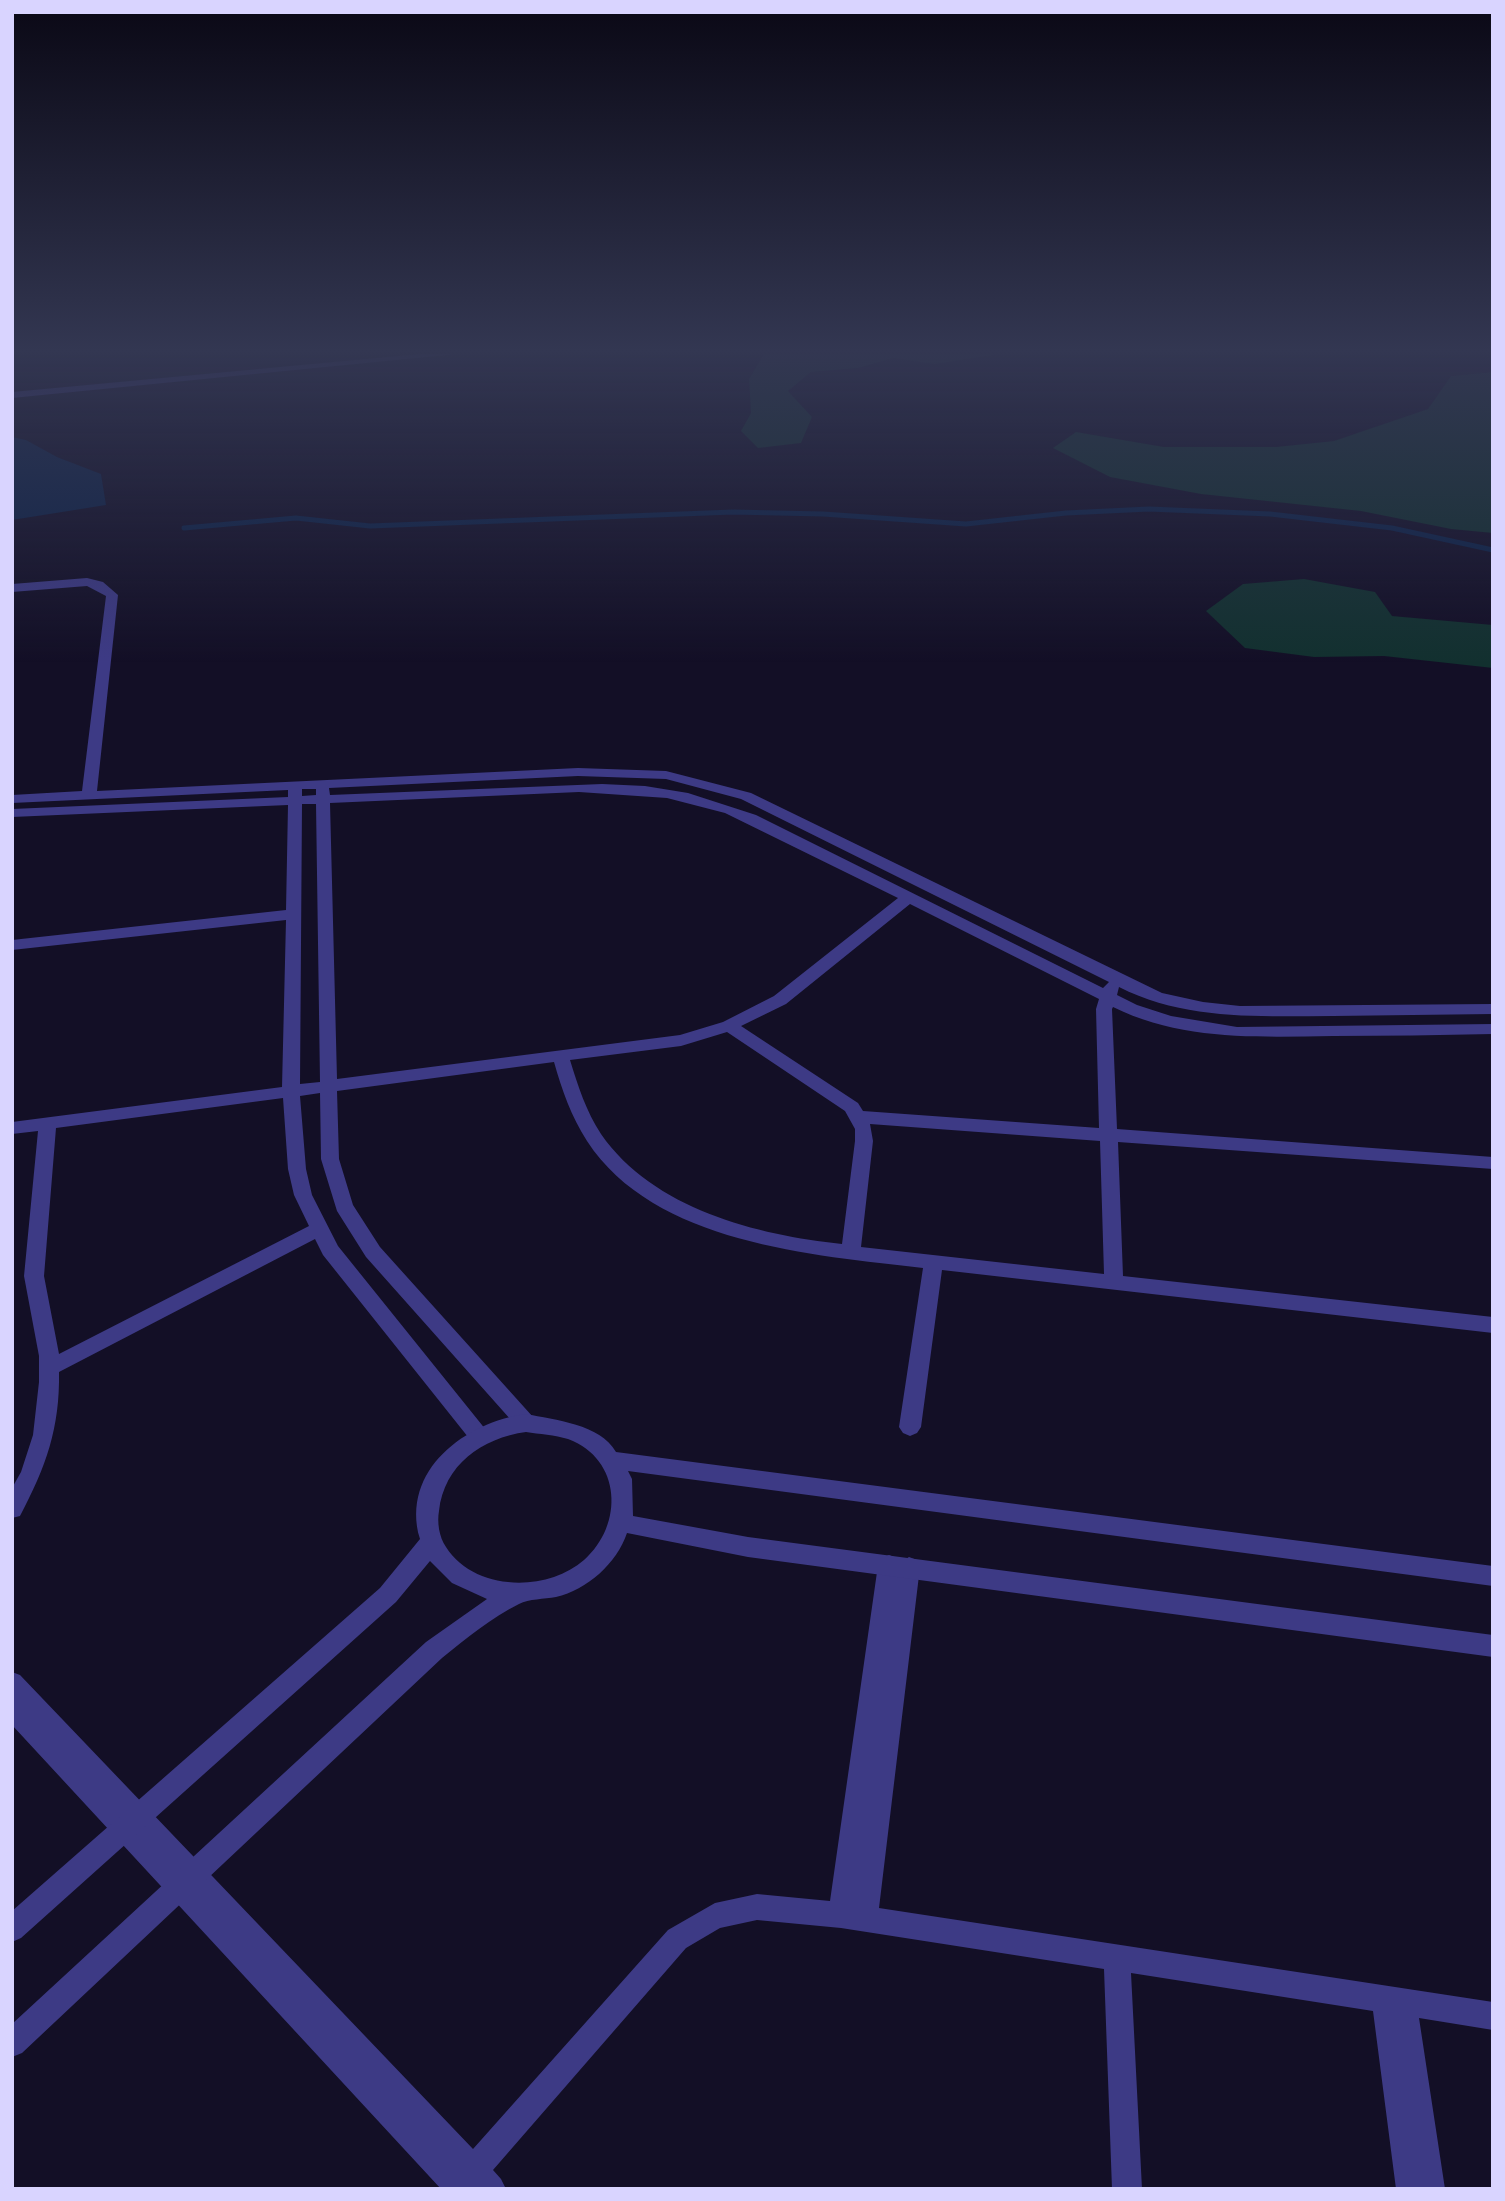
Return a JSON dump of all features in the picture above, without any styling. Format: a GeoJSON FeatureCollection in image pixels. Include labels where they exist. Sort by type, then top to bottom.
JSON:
{"type":"FeatureCollection","features":[{"type":"Feature","properties":{"kind":"street"},"geometry":{"type":"LineString","coordinates":[[12,588],[87,582],[99,585],[112,595],[89,796]]}},
{"type":"Feature","properties":{"kind":"street"},"geometry":{"type":"LineString","coordinates":[[12,813],[578,772],[637,772],[694,780],[746,796],[1117,980],[1174,1003],[1206,1009],[1493,1009]]}},
{"type":"Feature","properties":{"kind":"street"},"geometry":{"type":"LineString","coordinates":[[323,792],[610,787],[670,793],[726,807],[751,818],[1106,997],[1164,1021],[1200,1029],[1237,1031],[1493,1029]]}},
{"type":"Feature","properties":{"kind":"street"},"geometry":{"type":"LineString","coordinates":[[323,792],[327,1088],[332,1171],[344,1206],[373,1252],[526,1423]]}},
{"type":"Feature","properties":{"kind":"street"},"geometry":{"type":"LineString","coordinates":[[12,799],[295,794]]}},
{"type":"Feature","properties":{"kind":"street"},"geometry":{"type":"LineString","coordinates":[[295,794],[290,1092],[297,1169],[316,1225],[345,1270],[479,1436]]}},
{"type":"Feature","properties":{"kind":"street"},"geometry":{"type":"LineString","coordinates":[[12,1128],[656,1046],[729,1026],[780,1000],[908,898]]}},
{"type":"Feature","properties":{"kind":"street"},"geometry":{"type":"LineString","coordinates":[[12,945],[293,914]]}},
{"type":"Feature","properties":{"kind":"street"},"geometry":{"type":"LineString","coordinates":[[1114,1283],[1104,1009],[1106,997],[1117,980]]}},
{"type":"Feature","properties":{"kind":"street"},"geometry":{"type":"LineString","coordinates":[[1431,1010],[1472,1029],[1493,1043]]}},
{"type":"Feature","properties":{"kind":"street"},"geometry":{"type":"LineString","coordinates":[[729,1026],[841,1097],[860,1117],[864,1142],[851,1252]]}},
{"type":"Feature","properties":{"kind":"street"},"geometry":{"type":"LineString","coordinates":[[561,1058],[568,1090],[583,1122],[606,1153],[637,1183],[699,1217],[734,1230],[798,1246],[1493,1325]]}},
{"type":"Feature","properties":{"kind":"street"},"geometry":{"type":"LineString","coordinates":[[860,1117],[1493,1163]]}},
{"type":"Feature","properties":{"kind":"street"},"geometry":{"type":"LineString","coordinates":[[12,1509],[31,1474],[44,1435],[49,1362],[34,1276],[48,1123]]}},
{"type":"Feature","properties":{"kind":"street"},"geometry":{"type":"LineString","coordinates":[[49,1362],[316,1225]]}},
{"type":"Feature","properties":{"kind":"street"},"geometry":{"type":"LineString","coordinates":[[910,1427],[933,1262]]}},
{"type":"Feature","properties":{"kind":"street"},"geometry":{"type":"LineString","coordinates":[[526,1423],[552,1424],[576,1431],[597,1442],[623,1479],[626,1500],[622,1523],[612,1546],[594,1565],[571,1580],[545,1590],[517,1593],[488,1590],[463,1579],[443,1563],[430,1542],[426,1522],[427,1502],[433,1482],[453,1456],[479,1436],[526,1423]]}},
{"type":"Feature","properties":{"kind":"street"},"geometry":{"type":"LineString","coordinates":[[612,1460],[1493,1576]]}},
{"type":"Feature","properties":{"kind":"street"},"geometry":{"type":"LineString","coordinates":[[622,1523],[727,1544],[1493,1646]]}},
{"type":"Feature","properties":{"kind":"street"},"geometry":{"type":"LineString","coordinates":[[12,1928],[388,1595],[430,1542]]}},
{"type":"Feature","properties":{"kind":"street"},"geometry":{"type":"LineString","coordinates":[[853,1917],[899,1566]]}},
{"type":"Feature","properties":{"kind":"street"},"geometry":{"type":"LineString","coordinates":[[12,2043],[453,1633],[517,1593]]}},
{"type":"Feature","properties":{"kind":"street"},"geometry":{"type":"LineString","coordinates":[[12,1683],[132,1822],[468,2184],[677,1939],[715,1916],[757,1907],[853,1917],[1493,2016]]}},
{"type":"Feature","properties":{"kind":"street"},"geometry":{"type":"LineString","coordinates":[[12,1708],[132,1822]]}},
{"type":"Feature","properties":{"kind":"street"},"geometry":{"type":"LineString","coordinates":[[1117,1958],[1127,2189]]}},
{"type":"Feature","properties":{"kind":"street"},"geometry":{"type":"LineString","coordinates":[[1394,2000],[1411,2189]]}},
{"type":"Feature","properties":{"kind":"street"},"geometry":{"type":"LineString","coordinates":[[1394,2000],[1430,2189]]}},
{"type":"Feature","properties":{"kind":"green space"},"geometry":{"type":"Polygon","coordinates":[[[1070,457],[1493,457],[1493,533],[1451,529],[1361,511],[1201,494],[1110,477],[1070,457]]]}},
{"type":"Feature","properties":{"kind":"green space"},"geometry":{"type":"Polygon","coordinates":[[[1304,579],[1375,592],[1392,616],[1493,625],[1493,668],[1384,656],[1314,657],[1245,648],[1206,611],[1243,584],[1304,579]]]}},
{"type":"Feature","properties":{"kind":"water"},"geometry":{"type":"Polygon","coordinates":[[[12,457],[56,457],[101,474],[106,505],[12,520],[12,457]]]}},
{"type":"Feature","properties":{"kind":"waterway"},"geometry":{"type":"LineString","coordinates":[[184,528],[296,518],[370,526],[733,512],[823,514],[966,524],[1066,513],[1149,509],[1270,514],[1392,528],[1493,550]]}}]}
